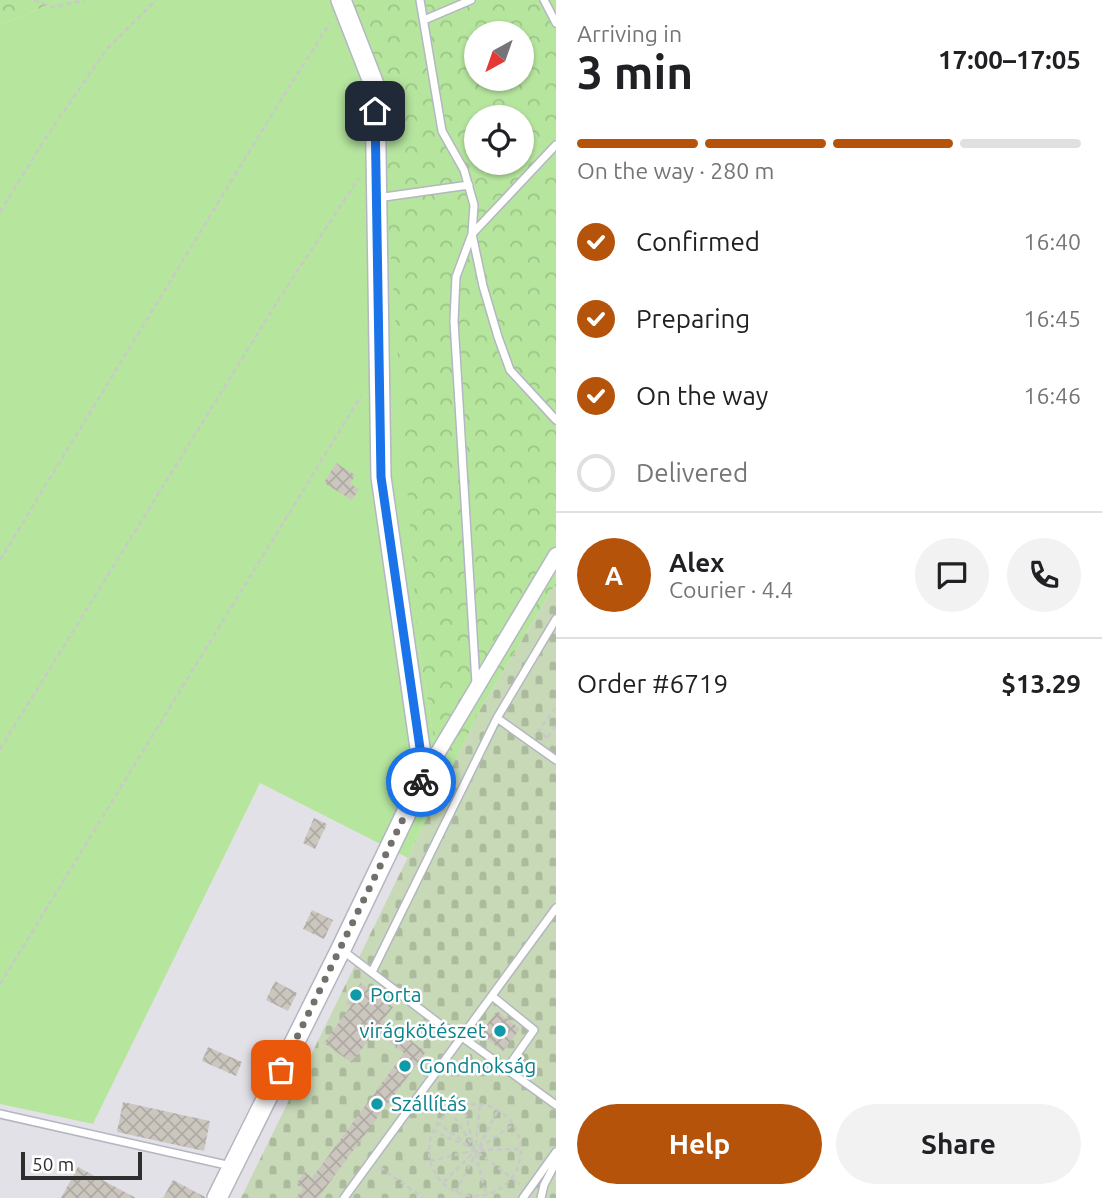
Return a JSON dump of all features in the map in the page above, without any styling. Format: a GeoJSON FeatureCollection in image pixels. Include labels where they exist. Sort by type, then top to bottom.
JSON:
{"type":"FeatureCollection","features":[{"type":"Feature","properties":{"kind":"street"},"geometry":{"type":"LineString","coordinates":[[342,2],[375,87],[381,477],[424,776]]}},
{"type":"Feature","properties":{"kind":"street"},"geometry":{"type":"LineString","coordinates":[[217,1198],[424,776],[556,555]]}},
{"type":"Feature","properties":{"kind":"lane"},"geometry":{"type":"LineString","coordinates":[[420,0],[442,131],[464,170],[474,205],[472,234],[498,337],[510,370],[556,420]]}},
{"type":"Feature","properties":{"kind":"lane"},"geometry":{"type":"LineString","coordinates":[[424,20],[471,0]]}},
{"type":"Feature","properties":{"kind":"lane"},"geometry":{"type":"LineString","coordinates":[[544,0],[556,23]]}},
{"type":"Feature","properties":{"kind":"lane"},"geometry":{"type":"LineString","coordinates":[[477,688],[454,321],[456,277],[472,234],[556,145]]}},
{"type":"Feature","properties":{"kind":"lane"},"geometry":{"type":"LineString","coordinates":[[376,198],[468,185]]}},
{"type":"Feature","properties":{"kind":"lane"},"geometry":{"type":"LineString","coordinates":[[372,972],[497,718],[556,619]]}},
{"type":"Feature","properties":{"kind":"lane"},"geometry":{"type":"LineString","coordinates":[[497,718],[556,760]]}},
{"type":"Feature","properties":{"kind":"lane"},"geometry":{"type":"LineString","coordinates":[[344,1198],[556,908]]}},
{"type":"Feature","properties":{"kind":"lane"},"geometry":{"type":"LineString","coordinates":[[341,949],[441,1026],[462,1037],[556,1105]]}},
{"type":"Feature","properties":{"kind":"lane"},"geometry":{"type":"LineString","coordinates":[[492,996],[534,1030],[506,1070]]}},
{"type":"Feature","properties":{"kind":"lane"},"geometry":{"type":"LineString","coordinates":[[0,1114],[232,1167]]}},
{"type":"Feature","properties":{"kind":"lane"},"geometry":{"type":"LineString","coordinates":[[523,1198],[556,1152]]}},
{"type":"Feature","properties":{"kind":"lane"},"geometry":{"type":"LineString","coordinates":[[541,1198],[544,1185],[556,1162]]}},
{"type":"Feature","properties":{"kind":"path"},"geometry":{"type":"LineString","coordinates":[[34,0],[53,7],[85,0]]}},
{"type":"Feature","properties":{"kind":"path"},"geometry":{"type":"LineString","coordinates":[[0,212],[47,136],[106,50],[156,0]]}},
{"type":"Feature","properties":{"kind":"path"},"geometry":{"type":"LineString","coordinates":[[0,560],[342,2]]}},
{"type":"Feature","properties":{"kind":"path"},"geometry":{"type":"LineString","coordinates":[[0,749],[284,291],[363,172],[376,161]]}},
{"type":"Feature","properties":{"kind":"path"},"geometry":{"type":"LineString","coordinates":[[0,984],[359,398],[379,379]]}},
{"type":"Feature","properties":{"kind":"path"},"geometry":{"type":"LineString","coordinates":[[548,737],[539,730],[556,707]]}},
{"type":"Feature","properties":{"kind":"path"},"geometry":{"type":"LineString","coordinates":[[539,748],[556,725]]}},
{"type":"Feature","properties":{"kind":"path"},"geometry":{"type":"LineString","coordinates":[[463,1104],[486,1195]]}},
{"type":"Feature","properties":{"kind":"path"},"geometry":{"type":"LineString","coordinates":[[463,1104],[480,1104],[498,1110],[514,1124],[520,1138],[521,1159],[512,1178],[496,1191],[486,1195],[466,1195],[443,1183],[433,1171],[429,1140],[437,1122],[450,1110],[463,1104]]}},
{"type":"Feature","properties":{"kind":"path"},"geometry":{"type":"LineString","coordinates":[[476,1150],[480,1104]]}},
{"type":"Feature","properties":{"kind":"path"},"geometry":{"type":"LineString","coordinates":[[450,1110],[476,1150]]}},
{"type":"Feature","properties":{"kind":"path"},"geometry":{"type":"LineString","coordinates":[[456,1192],[498,1110]]}},
{"type":"Feature","properties":{"kind":"path"},"geometry":{"type":"LineString","coordinates":[[437,1122],[529,1190]]}},
{"type":"Feature","properties":{"kind":"path"},"geometry":{"type":"LineString","coordinates":[[443,1183],[476,1150],[514,1124]]}},
{"type":"Feature","properties":{"kind":"path"},"geometry":{"type":"LineString","coordinates":[[432,1130],[476,1150]]}},
{"type":"Feature","properties":{"kind":"path"},"geometry":{"type":"LineString","coordinates":[[430,1161],[476,1150],[522,1149]]}},
{"type":"Feature","properties":{"kind":"path"},"geometry":{"type":"LineString","coordinates":[[371,1161],[423,1198]]}},
{"type":"Feature","properties":{"kind":"shaded area"},"geometry":{"type":"Polygon","coordinates":[[[260,783],[408,858],[356,963],[341,1198],[0,1198],[0,1104],[93,1124],[260,783]]]}},
{"type":"Feature","properties":{"kind":"green space"},"geometry":{"type":"Polygon","coordinates":[[[0,0],[60,0],[0,25],[0,0]]]}},
{"type":"Feature","properties":{"kind":"green space"},"geometry":{"type":"Polygon","coordinates":[[[60,0],[350,0],[379,87],[418,641],[440,778],[408,858],[260,783],[93,1124],[0,1104],[0,25],[60,0]]]}},
{"type":"Feature","properties":{"kind":"green space"},"geometry":{"type":"Polygon","coordinates":[[[350,0],[556,0],[556,583],[480,710],[408,858],[440,778],[418,641],[350,0]]]}},
{"type":"Feature","properties":{"kind":"green space"},"geometry":{"type":"Polygon","coordinates":[[[556,583],[556,1198],[241,1198],[480,710],[556,583]]]}},
{"type":"Feature","properties":{"kind":"building"},"geometry":{"type":"Polygon","coordinates":[[[336,463],[355,475],[350,484],[359,489],[352,500],[324,483],[336,463]]]}},
{"type":"Feature","properties":{"kind":"building"},"geometry":{"type":"Polygon","coordinates":[[[314,818],[327,824],[315,849],[303,843],[314,818]]]}},
{"type":"Feature","properties":{"kind":"building"},"geometry":{"type":"Polygon","coordinates":[[[312,910],[333,920],[324,939],[303,929],[312,910]]]}},
{"type":"Feature","properties":{"kind":"building"},"geometry":{"type":"Polygon","coordinates":[[[275,981],[297,993],[288,1011],[266,1000],[275,981]]]}},
{"type":"Feature","properties":{"kind":"building"},"geometry":{"type":"Polygon","coordinates":[[[361,983],[393,1007],[383,1020],[426,1052],[318,1198],[296,1198],[303,1189],[296,1184],[305,1172],[312,1178],[404,1053],[375,1031],[352,1063],[324,1043],[351,1006],[346,1003],[361,983]]]}},
{"type":"Feature","properties":{"kind":"building","name":"virágkötészet"},"geometry":{"type":"Polygon","coordinates":[[[497,1011],[520,1029],[503,1051],[480,1034],[497,1011]]]}},
{"type":"Feature","properties":{"kind":"building"},"geometry":{"type":"Polygon","coordinates":[[[208,1047],[242,1062],[236,1076],[202,1061],[208,1047]]]}},
{"type":"Feature","properties":{"kind":"building"},"geometry":{"type":"Polygon","coordinates":[[[123,1102],[210,1121],[204,1151],[117,1132],[123,1102]]]}},
{"type":"Feature","properties":{"kind":"building"},"geometry":{"type":"Polygon","coordinates":[[[78,1167],[136,1198],[61,1198],[78,1167]]]}},
{"type":"Feature","properties":{"kind":"building"},"geometry":{"type":"Polygon","coordinates":[[[173,1180],[205,1197],[205,1198],[163,1198],[173,1180]]]}},
{"type":"Feature","properties":{"kind":"way so far"},"geometry":{"type":"LineString","coordinates":[[281,1070],[421,782]]}},
{"type":"Feature","properties":{"kind":"place","name":"Porta"},"geometry":{"type":"Point","coordinates":[356,995]}},
{"type":"Feature","properties":{"kind":"place","name":"virágkötészet"},"geometry":{"type":"Point","coordinates":[500,1031]}},
{"type":"Feature","properties":{"kind":"place","name":"Gondnokság"},"geometry":{"type":"Point","coordinates":[405,1066]}},
{"type":"Feature","properties":{"kind":"place","name":"Szállítás"},"geometry":{"type":"Point","coordinates":[377,1104]}},
{"type":"Feature","properties":{"kind":"route"},"geometry":{"type":"LineString","coordinates":[[375,111],[381,477],[424,776],[421,782]]}}]}
